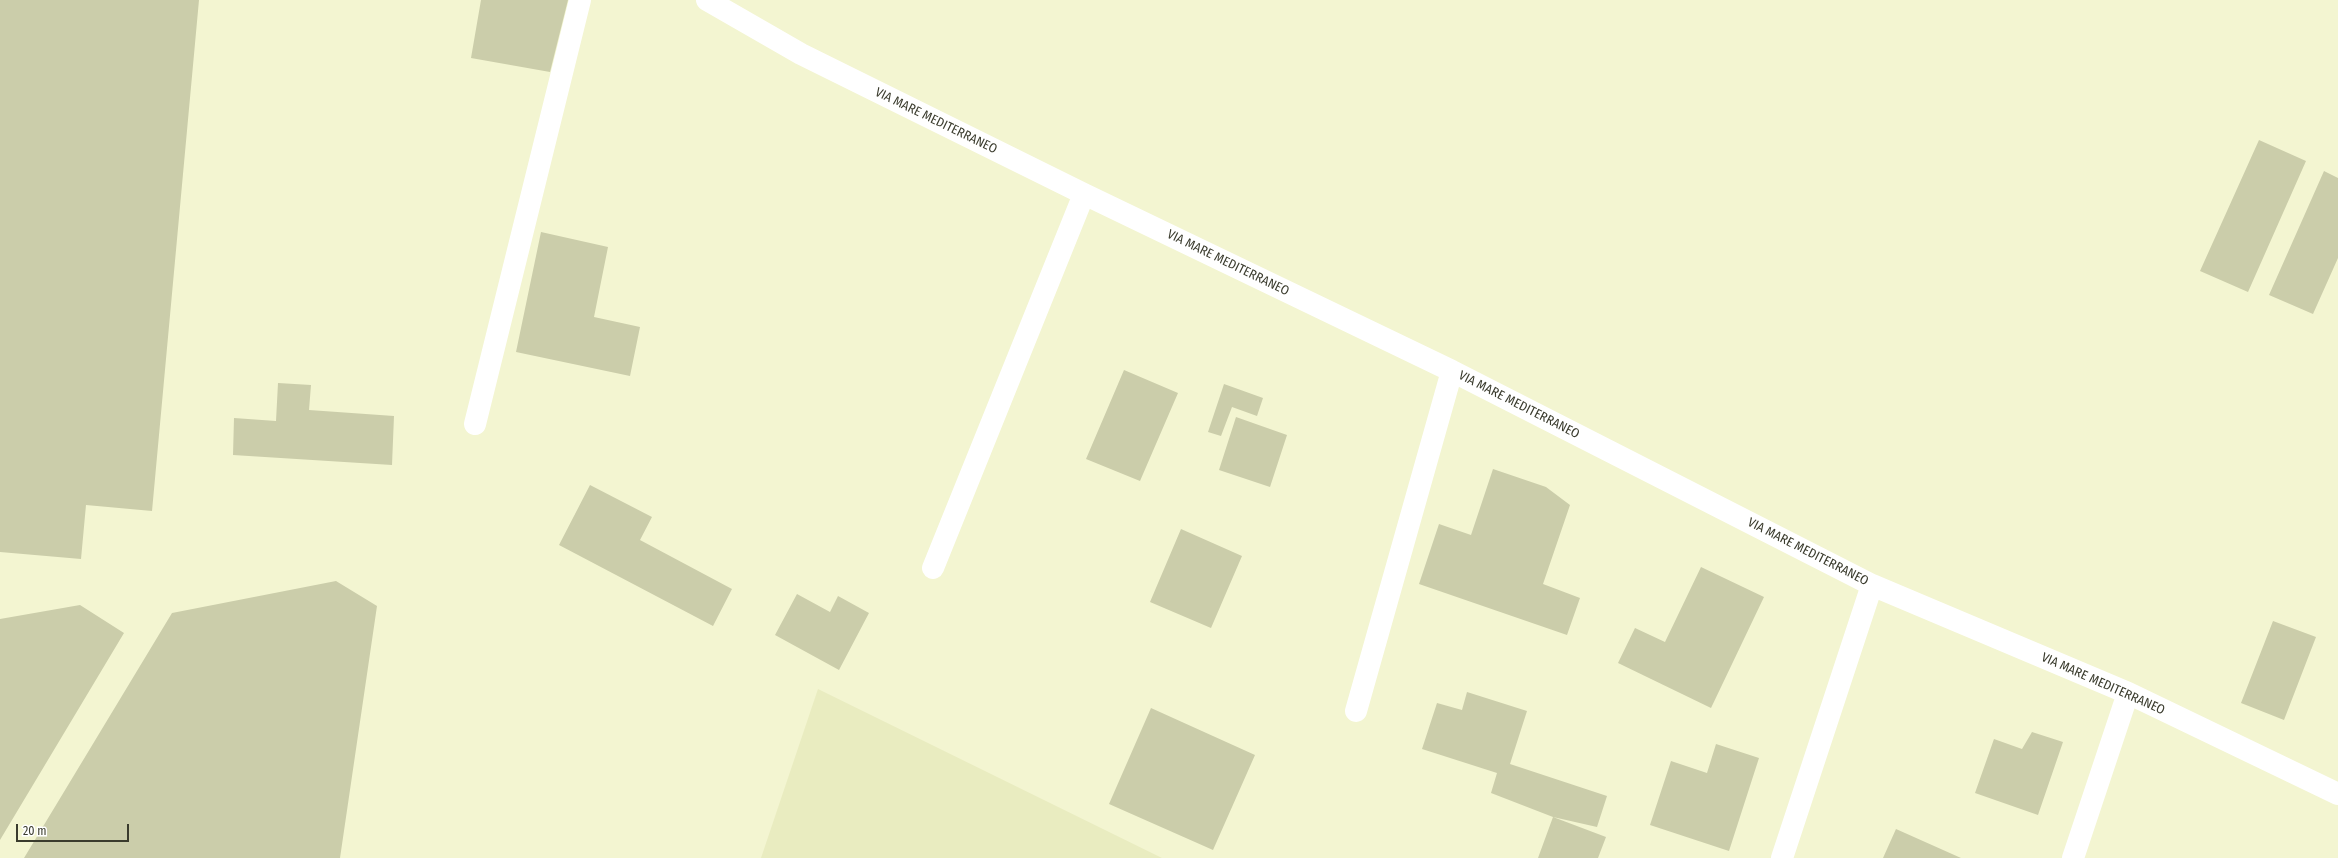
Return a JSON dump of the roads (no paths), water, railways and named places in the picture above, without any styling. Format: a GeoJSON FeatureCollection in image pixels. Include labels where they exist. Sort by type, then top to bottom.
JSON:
{"type":"FeatureCollection","features":[{"type":"Feature","properties":{"kind":"street"},"geometry":{"type":"LineString","coordinates":[[475,424],[580,0]]}},
{"type":"Feature","properties":{"kind":"street","name":"VIA MARE MEDITERRANEO"},"geometry":{"type":"LineString","coordinates":[[707,0],[801,54],[1084,194],[1452,371],[1872,585],[2128,693],[2338,794]]}},
{"type":"Feature","properties":{"kind":"street"},"geometry":{"type":"LineString","coordinates":[[933,568],[1084,194]]}},
{"type":"Feature","properties":{"kind":"street"},"geometry":{"type":"LineString","coordinates":[[1356,711],[1452,371]]}},
{"type":"Feature","properties":{"kind":"street"},"geometry":{"type":"LineString","coordinates":[[1782,858],[1872,585]]}},
{"type":"Feature","properties":{"kind":"street"},"geometry":{"type":"LineString","coordinates":[[2073,858],[2128,693]]}}]}
